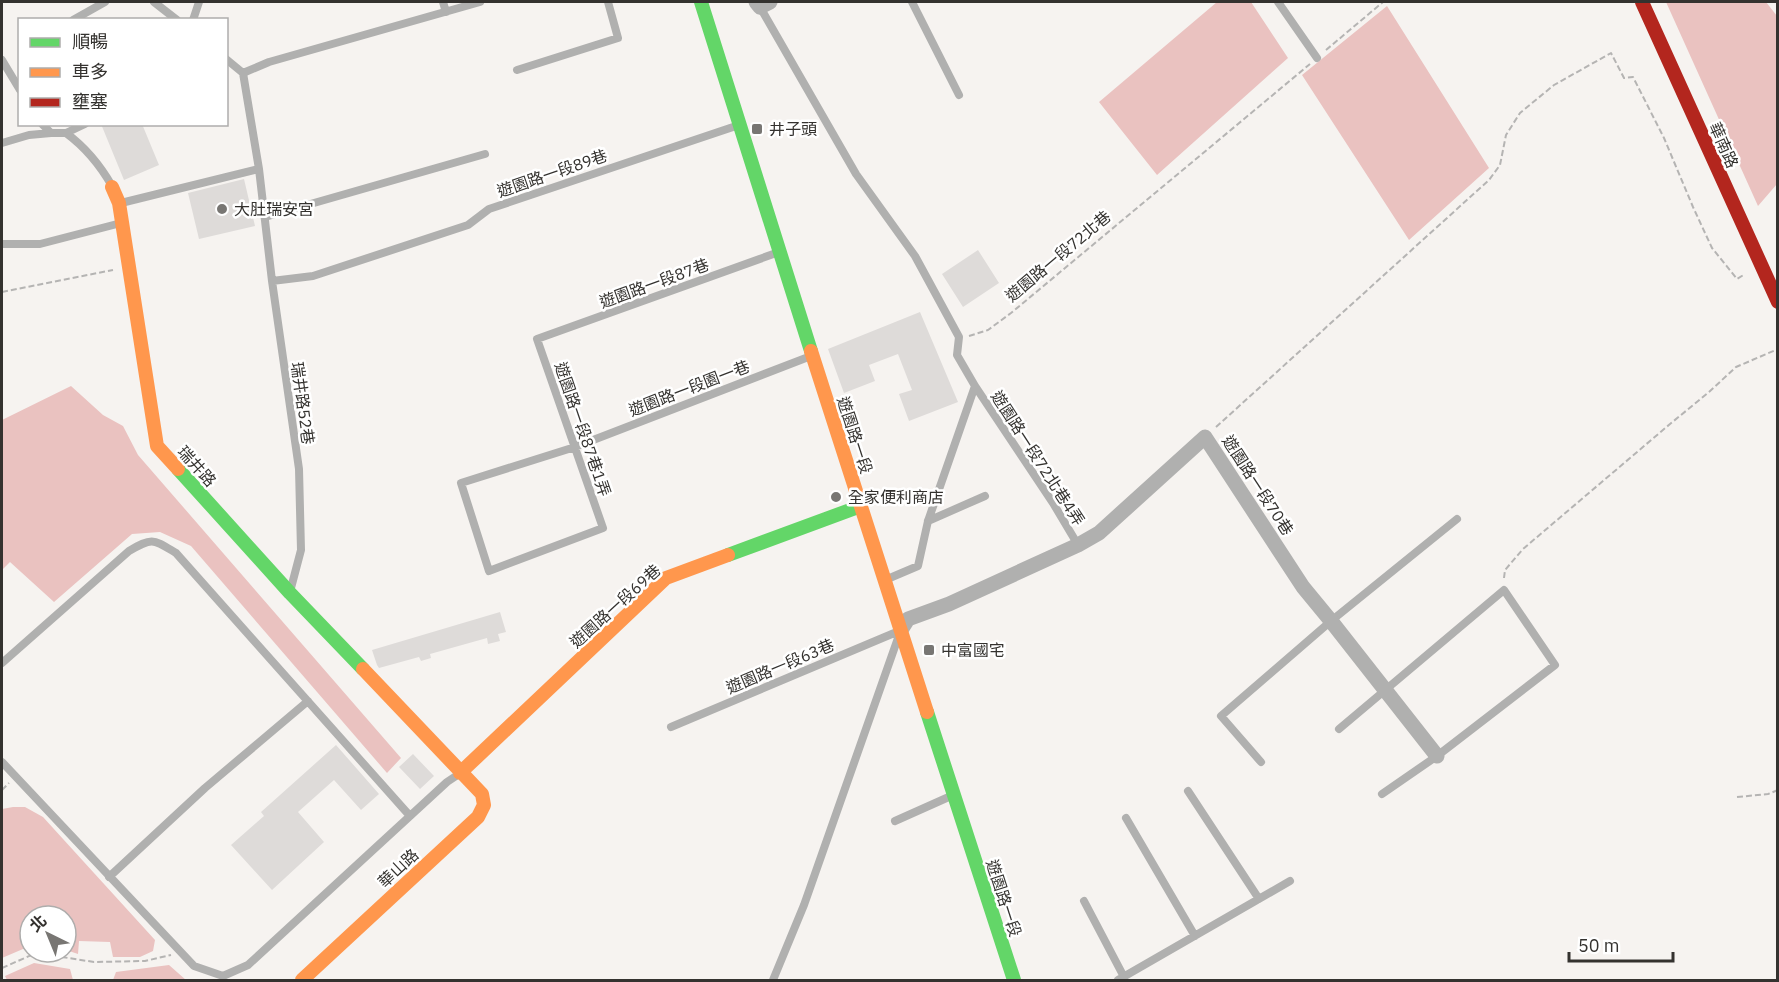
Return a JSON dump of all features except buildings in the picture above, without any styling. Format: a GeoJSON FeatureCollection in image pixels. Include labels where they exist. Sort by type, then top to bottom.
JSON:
{"type":"FeatureCollection","features":[{"type":"Feature","properties":{"kind":"street","name":"遊園路一段"},"geometry":{"type":"LineString","coordinates":[[701,2],[884,581],[1014,981]]}},
{"type":"Feature","properties":{"kind":"street","name":"華南路"},"geometry":{"type":"LineString","coordinates":[[1642,2],[1778,302]]}},
{"type":"Feature","properties":{"kind":"street","name":"瑞井路"},"geometry":{"type":"LineString","coordinates":[[112,187],[119,203],[157,446],[290,593],[460,773]]}},
{"type":"Feature","properties":{"kind":"street","name":"遊園路一段70巷"},"geometry":{"type":"LineString","coordinates":[[901,630],[908,619],[949,604],[1078,545],[1099,533],[1205,437],[1303,587],[1437,756]]}},
{"type":"Feature","properties":{"kind":"street","name":"遊園路一段69巷"},"geometry":{"type":"LineString","coordinates":[[460,773],[666,578],[861,506]]}},
{"type":"Feature","properties":{"kind":"street","name":"華山路"},"geometry":{"type":"LineString","coordinates":[[307,978],[478,817],[484,805],[482,794],[460,773]]}},
{"type":"Feature","properties":{"kind":"lane"},"geometry":{"type":"LineString","coordinates":[[77,18],[105,2]]}},
{"type":"Feature","properties":{"kind":"lane"},"geometry":{"type":"LineString","coordinates":[[154,2],[174,18]]}},
{"type":"Feature","properties":{"kind":"lane"},"geometry":{"type":"LineString","coordinates":[[194,18],[199,2]]}},
{"type":"Feature","properties":{"kind":"lane"},"geometry":{"type":"LineString","coordinates":[[443,2],[446,12]]}},
{"type":"Feature","properties":{"kind":"lane"},"geometry":{"type":"LineString","coordinates":[[228,61],[243,73],[269,62],[480,2]]}},
{"type":"Feature","properties":{"kind":"lane"},"geometry":{"type":"LineString","coordinates":[[517,70],[618,38],[608,2]]}},
{"type":"Feature","properties":{"kind":"lane"},"geometry":{"type":"LineString","coordinates":[[912,2],[959,95]]}},
{"type":"Feature","properties":{"kind":"lane"},"geometry":{"type":"LineString","coordinates":[[1278,2],[1317,58]]}},
{"type":"Feature","properties":{"kind":"lane"},"geometry":{"type":"LineString","coordinates":[[762,3],[856,174],[915,256],[959,337],[957,355],[975,386],[928,521],[918,566],[884,581]]}},
{"type":"Feature","properties":{"kind":"lane"},"geometry":{"type":"LineString","coordinates":[[2,60],[18,87]]}},
{"type":"Feature","properties":{"kind":"lane","name":"瑞井路52巷"},"geometry":{"type":"LineString","coordinates":[[243,73],[259,169],[272,281],[299,469],[301,550],[290,593]]}},
{"type":"Feature","properties":{"kind":"lane","name":"遊園路一段89巷"},"geometry":{"type":"LineString","coordinates":[[272,281],[313,276],[468,225],[489,209],[741,124]]}},
{"type":"Feature","properties":{"kind":"lane"},"geometry":{"type":"LineString","coordinates":[[44,126],[51,133]]}},
{"type":"Feature","properties":{"kind":"lane"},"geometry":{"type":"LineString","coordinates":[[2,143],[29,135],[66,133],[81,126]]}},
{"type":"Feature","properties":{"kind":"lane","name":"瑞井路"},"geometry":{"type":"LineString","coordinates":[[66,133],[78,142],[102,168],[112,187]]}},
{"type":"Feature","properties":{"kind":"lane"},"geometry":{"type":"LineString","coordinates":[[265,217],[485,154]]}},
{"type":"Feature","properties":{"kind":"lane"},"geometry":{"type":"LineString","coordinates":[[119,203],[259,169]]}},
{"type":"Feature","properties":{"kind":"lane"},"geometry":{"type":"LineString","coordinates":[[2,244],[40,244],[122,223]]}},
{"type":"Feature","properties":{"kind":"lane","name":"遊園路一段87巷"},"geometry":{"type":"LineString","coordinates":[[537,339],[781,252]]}},
{"type":"Feature","properties":{"kind":"lane","name":"遊園路一段87巷1弄"},"geometry":{"type":"LineString","coordinates":[[537,339],[603,528]]}},
{"type":"Feature","properties":{"kind":"lane","name":"遊園路一段園一巷"},"geometry":{"type":"LineString","coordinates":[[603,528],[489,571],[461,483],[575,447],[813,355]]}},
{"type":"Feature","properties":{"kind":"lane","name":"遊園路一段72北巷4弄"},"geometry":{"type":"LineString","coordinates":[[975,386],[1053,502],[1078,545]]}},
{"type":"Feature","properties":{"kind":"lane"},"geometry":{"type":"LineString","coordinates":[[928,521],[985,495]]}},
{"type":"Feature","properties":{"kind":"lane"},"geometry":{"type":"LineString","coordinates":[[1261,762],[1221,716],[1331,621],[1457,519]]}},
{"type":"Feature","properties":{"kind":"lane"},"geometry":{"type":"LineString","coordinates":[[2,663],[129,551],[147,541],[158,542],[176,553],[410,816]]}},
{"type":"Feature","properties":{"kind":"lane"},"geometry":{"type":"LineString","coordinates":[[1339,729],[1504,590],[1555,665],[1437,756],[1382,795]]}},
{"type":"Feature","properties":{"kind":"lane"},"geometry":{"type":"LineString","coordinates":[[772,981],[804,904],[901,630]]}},
{"type":"Feature","properties":{"kind":"lane","name":"遊園路一段63巷"},"geometry":{"type":"LineString","coordinates":[[671,728],[901,630]]}},
{"type":"Feature","properties":{"kind":"lane"},"geometry":{"type":"LineString","coordinates":[[109,877],[206,788],[308,701]]}},
{"type":"Feature","properties":{"kind":"lane"},"geometry":{"type":"LineString","coordinates":[[2,762],[194,966],[223,976],[248,965],[447,782],[460,773]]}},
{"type":"Feature","properties":{"kind":"lane"},"geometry":{"type":"LineString","coordinates":[[1188,791],[1259,899]]}},
{"type":"Feature","properties":{"kind":"lane"},"geometry":{"type":"LineString","coordinates":[[895,821],[953,795]]}},
{"type":"Feature","properties":{"kind":"lane"},"geometry":{"type":"LineString","coordinates":[[1126,818],[1195,936]]}},
{"type":"Feature","properties":{"kind":"lane"},"geometry":{"type":"LineString","coordinates":[[1084,901],[1121,979],[1290,881]]}},
{"type":"Feature","properties":{"kind":"path","name":"遊園路一段72北巷"},"geometry":{"type":"LineString","coordinates":[[959,337],[980,334],[1011,313],[1383,2]]}},
{"type":"Feature","properties":{"kind":"path"},"geometry":{"type":"LineString","coordinates":[[1205,437],[1489,180],[1500,165],[1506,135],[1520,113],[1554,85],[1611,53],[1624,78],[1633,77],[1664,138],[1712,248],[1737,279]]}},
{"type":"Feature","properties":{"kind":"path"},"geometry":{"type":"LineString","coordinates":[[2,292],[130,267]]}},
{"type":"Feature","properties":{"kind":"path"},"geometry":{"type":"LineString","coordinates":[[1504,590],[1505,570],[1523,549],[1736,367],[1778,349]]}},
{"type":"Feature","properties":{"kind":"path"},"geometry":{"type":"LineString","coordinates":[[1737,797],[1768,794],[1778,790]]}},
{"type":"Feature","properties":{"kind":"path"},"geometry":{"type":"LineString","coordinates":[[2,968],[36,953],[94,962],[145,961],[182,953]]}},
{"type":"Feature","properties":{"kind":"shaded area"},"geometry":{"type":"Polygon","coordinates":[[[1217,2],[1251,2],[1288,58],[1157,175],[1099,102],[1217,2]]]}},
{"type":"Feature","properties":{"kind":"shaded area"},"geometry":{"type":"Polygon","coordinates":[[[1666,2],[1766,2],[1777,16],[1777,184],[1758,206],[1666,2]]]}},
{"type":"Feature","properties":{"kind":"shaded area"},"geometry":{"type":"Polygon","coordinates":[[[1387,6],[1489,168],[1409,240],[1302,75],[1387,6]]]}},
{"type":"Feature","properties":{"kind":"shaded area"},"geometry":{"type":"Polygon","coordinates":[[[71,386],[103,415],[123,426],[138,455],[401,758],[387,773],[191,546],[160,532],[132,534],[54,602],[10,562],[2,570],[2,420],[71,386]]]}},
{"type":"Feature","properties":{"kind":"shaded area"},"geometry":{"type":"Polygon","coordinates":[[[25,807],[43,817],[155,940],[153,951],[140,957],[113,957],[110,942],[79,941],[78,954],[78,904],[18,904],[18,951],[2,958],[2,809],[25,807]]]}},
{"type":"Feature","properties":{"kind":"shaded area"},"geometry":{"type":"Polygon","coordinates":[[[32,964],[40,964],[70,969],[73,980],[7,980],[5,976],[32,964]]]}},
{"type":"Feature","properties":{"kind":"shaded area"},"geometry":{"type":"Polygon","coordinates":[[[169,965],[186,980],[113,980],[116,972],[169,965]]]}},
{"type":"Feature","properties":{"kind":"traffic: fast"},"geometry":{"type":"LineString","coordinates":[[701,2],[811,351]]}},
{"type":"Feature","properties":{"kind":"traffic: fast"},"geometry":{"type":"LineString","coordinates":[[178,469],[290,593],[363,669]]}},
{"type":"Feature","properties":{"kind":"traffic: fast"},"geometry":{"type":"LineString","coordinates":[[728,555],[861,506]]}},
{"type":"Feature","properties":{"kind":"traffic: fast"},"geometry":{"type":"LineString","coordinates":[[927,712],[1014,980]]}},
{"type":"Feature","properties":{"kind":"traffic: slow"},"geometry":{"type":"LineString","coordinates":[[112,187],[119,203],[157,446],[178,469]]}},
{"type":"Feature","properties":{"kind":"traffic: slow"},"geometry":{"type":"LineString","coordinates":[[811,351],[927,712]]}},
{"type":"Feature","properties":{"kind":"traffic: slow"},"geometry":{"type":"LineString","coordinates":[[460,773],[666,578],[728,555]]}},
{"type":"Feature","properties":{"kind":"traffic: slow"},"geometry":{"type":"LineString","coordinates":[[302,980],[478,817],[484,805],[482,794],[363,669]]}},
{"type":"Feature","properties":{"kind":"traffic: jam"},"geometry":{"type":"LineString","coordinates":[[1642,2],[1778,302]]}},
{"type":"Feature","properties":{"kind":"place","name":"井子頭"},"geometry":{"type":"Point","coordinates":[757,129]}},
{"type":"Feature","properties":{"kind":"place","name":"大肚瑞安宮"},"geometry":{"type":"Point","coordinates":[222,209]}},
{"type":"Feature","properties":{"kind":"place","name":"全家便利商店"},"geometry":{"type":"Point","coordinates":[836,497]}},
{"type":"Feature","properties":{"kind":"place","name":"中富國宅"},"geometry":{"type":"Point","coordinates":[929,650]}}]}
